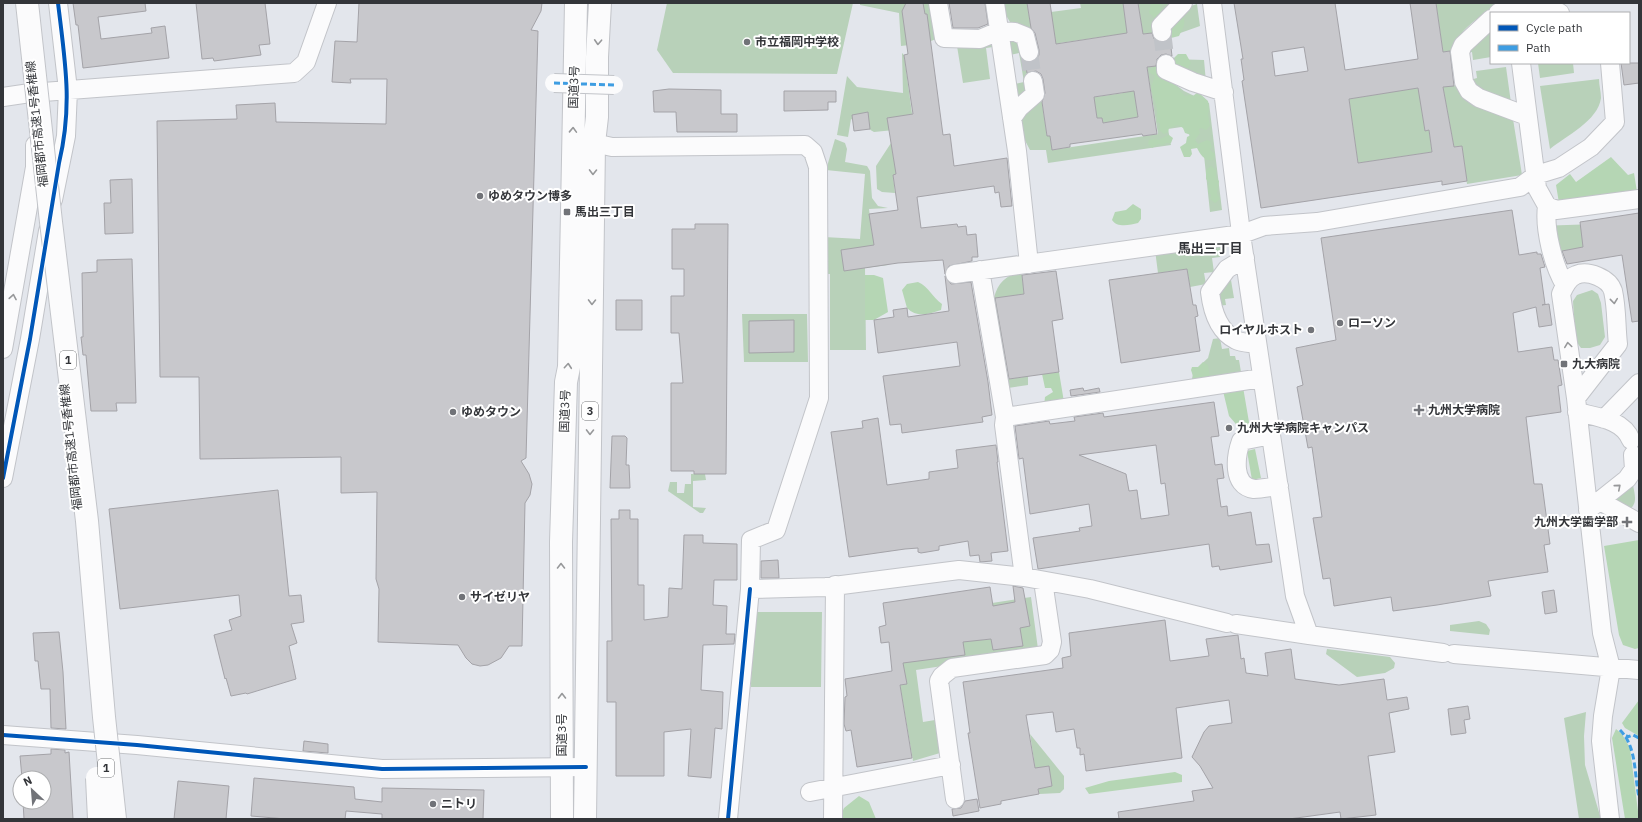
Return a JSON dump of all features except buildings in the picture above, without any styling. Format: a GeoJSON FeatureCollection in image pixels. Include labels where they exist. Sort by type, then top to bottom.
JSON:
{"type":"FeatureCollection","features":[{"type":"Feature","properties":{"kind":"highway","name":"福岡都市高速1号香椎線"},"geometry":{"type":"LineString","coordinates":[[24,3],[35,99],[46,226],[69,421],[86,606],[99,717]]}},
{"type":"Feature","properties":{"kind":"highway","name":"福岡都市高速1号香椎線"},"geometry":{"type":"LineString","coordinates":[[28,3],[51,222],[87,522],[99,717]]}},
{"type":"Feature","properties":{"kind":"highway"},"geometry":{"type":"LineString","coordinates":[[42,3],[70,293],[67,352]]}},
{"type":"Feature","properties":{"kind":"highway","name":"国道3号"},"geometry":{"type":"LineString","coordinates":[[562,819],[561,542],[566,382],[569,367],[576,3]]}},
{"type":"Feature","properties":{"kind":"highway","name":"国道3号"},"geometry":{"type":"LineString","coordinates":[[585,819],[594,143],[597,117],[597,57],[600,3]]}},
{"type":"Feature","properties":{"kind":"highway","name":"1"},"geometry":{"type":"LineString","coordinates":[[99,717],[99,819]]}},
{"type":"Feature","properties":{"kind":"highway","name":"1"},"geometry":{"type":"LineString","coordinates":[[99,717],[107,819]]}},
{"type":"Feature","properties":{"kind":"highway"},"geometry":{"type":"LineString","coordinates":[[99,717],[116,819]]}},
{"type":"Feature","properties":{"kind":"street"},"geometry":{"type":"LineString","coordinates":[[3,349],[34,167],[35,137],[19,3]]}},
{"type":"Feature","properties":{"kind":"street"},"geometry":{"type":"LineString","coordinates":[[3,478],[30,339],[59,163],[66,136],[68,90],[58,3]]}},
{"type":"Feature","properties":{"kind":"street"},"geometry":{"type":"LineString","coordinates":[[3,97],[30,93],[294,73],[306,62],[327,3]]}},
{"type":"Feature","properties":{"kind":"street"},"geometry":{"type":"LineString","coordinates":[[938,3],[944,38],[980,39],[999,31],[1015,32],[1025,36],[1029,52]]}},
{"type":"Feature","properties":{"kind":"street"},"geometry":{"type":"LineString","coordinates":[[995,3],[1012,118],[1029,264]]}},
{"type":"Feature","properties":{"kind":"street"},"geometry":{"type":"LineString","coordinates":[[1162,32],[1161,26],[1183,3]]}},
{"type":"Feature","properties":{"kind":"street"},"geometry":{"type":"LineString","coordinates":[[1212,3],[1257,344],[1295,596],[1308,634]]}},
{"type":"Feature","properties":{"kind":"street"},"geometry":{"type":"LineString","coordinates":[[1500,12],[1513,3],[1541,4],[1558,12]]}},
{"type":"Feature","properties":{"kind":"street"},"geometry":{"type":"LineString","coordinates":[[1490,20],[1463,45],[1460,52],[1464,82],[1469,91],[1479,98],[1527,116]]}},
{"type":"Feature","properties":{"kind":"street"},"geometry":{"type":"LineString","coordinates":[[1166,64],[1166,70],[1193,82],[1224,92]]}},
{"type":"Feature","properties":{"kind":"street"},"geometry":{"type":"LineString","coordinates":[[1521,64],[1537,188],[1547,206],[1556,210],[1639,199]]}},
{"type":"Feature","properties":{"kind":"street"},"geometry":{"type":"LineString","coordinates":[[955,274],[1242,234],[1264,226],[1317,222],[1520,187],[1536,175],[1559,168],[1591,147],[1615,122],[1610,64]]}},
{"type":"Feature","properties":{"kind":"street"},"geometry":{"type":"LineString","coordinates":[[1012,118],[1035,94],[1033,81]]}},
{"type":"Feature","properties":{"kind":"street"},"geometry":{"type":"LineString","coordinates":[[554,83],[614,85]]}},
{"type":"Feature","properties":{"kind":"street"},"geometry":{"type":"LineString","coordinates":[[594,143],[612,147],[805,145],[814,152],[818,167],[819,398],[776,530],[751,540],[750,589],[728,819]]}},
{"type":"Feature","properties":{"kind":"street"},"geometry":{"type":"LineString","coordinates":[[1547,206],[1545,219],[1557,272],[1565,284]]}},
{"type":"Feature","properties":{"kind":"street"},"geometry":{"type":"LineString","coordinates":[[1245,258],[1226,270],[1210,292],[1211,304],[1223,330],[1236,340],[1257,344]]}},
{"type":"Feature","properties":{"kind":"street"},"geometry":{"type":"LineString","coordinates":[[980,270],[1005,417],[1004,425],[1024,577]]}},
{"type":"Feature","properties":{"kind":"street"},"geometry":{"type":"LineString","coordinates":[[1576,405],[1618,344],[1612,290],[1602,279],[1589,273],[1576,275],[1565,284],[1561,294],[1576,405],[1594,506],[1602,633],[1612,668],[1603,716],[1601,741],[1610,819]]}},
{"type":"Feature","properties":{"kind":"street"},"geometry":{"type":"LineString","coordinates":[[1005,417],[1262,378]]}},
{"type":"Feature","properties":{"kind":"street"},"geometry":{"type":"LineString","coordinates":[[1604,419],[1639,383]]}},
{"type":"Feature","properties":{"kind":"street"},"geometry":{"type":"LineString","coordinates":[[1576,405],[1624,427],[1632,447],[1634,469],[1594,506]]}},
{"type":"Feature","properties":{"kind":"street"},"geometry":{"type":"LineString","coordinates":[[1271,436],[1241,441],[1236,454],[1238,475],[1243,484],[1253,489],[1279,486]]}},
{"type":"Feature","properties":{"kind":"street"},"geometry":{"type":"LineString","coordinates":[[1594,506],[1639,523]]}},
{"type":"Feature","properties":{"kind":"street"},"geometry":{"type":"LineString","coordinates":[[750,589],[835,585],[959,570],[1024,577],[1090,589],[1232,624],[1448,654],[1639,670]]}},
{"type":"Feature","properties":{"kind":"street"},"geometry":{"type":"LineString","coordinates":[[955,799],[938,681],[952,668],[1045,655],[1050,650],[1052,642],[1043,581]]}},
{"type":"Feature","properties":{"kind":"street"},"geometry":{"type":"LineString","coordinates":[[833,819],[835,585]]}},
{"type":"Feature","properties":{"kind":"street"},"geometry":{"type":"LineString","coordinates":[[3,735],[137,745],[382,769],[586,766]]}},
{"type":"Feature","properties":{"kind":"street"},"geometry":{"type":"LineString","coordinates":[[810,792],[951,765]]}},
{"type":"Feature","properties":{"kind":"green space","name":"市立福岡中学校"},"geometry":{"type":"Polygon","coordinates":[[[667,3],[853,3],[837,74],[673,73],[657,50],[667,3]]]}},
{"type":"Feature","properties":{"kind":"green space"},"geometry":{"type":"Polygon","coordinates":[[[860,3],[934,3],[936,39],[926,43],[901,46],[899,13],[860,5],[860,3]]]}},
{"type":"Feature","properties":{"kind":"green space"},"geometry":{"type":"Polygon","coordinates":[[[1003,3],[1027,3],[1032,33],[1013,27],[1004,12],[1003,3]]]}},
{"type":"Feature","properties":{"kind":"green space"},"geometry":{"type":"Polygon","coordinates":[[[1080,3],[1123,3],[1128,38],[1114,35],[1060,43],[1056,47],[1051,12],[1081,8],[1080,3]]]}},
{"type":"Feature","properties":{"kind":"green space"},"geometry":{"type":"Polygon","coordinates":[[[1138,3],[1171,3],[1154,33],[1143,34],[1138,3]]]}},
{"type":"Feature","properties":{"kind":"green space"},"geometry":{"type":"Polygon","coordinates":[[[1151,3],[1163,4],[1158,17],[1155,18],[1149,13],[1151,3]]]}},
{"type":"Feature","properties":{"kind":"green space"},"geometry":{"type":"Polygon","coordinates":[[[1436,3],[1495,3],[1495,5],[1464,31],[1455,44],[1454,51],[1443,52],[1436,3]]]}},
{"type":"Feature","properties":{"kind":"green space"},"geometry":{"type":"Polygon","coordinates":[[[1197,4],[1200,26],[1169,37],[1168,31],[1185,8],[1197,4]]]}},
{"type":"Feature","properties":{"kind":"green space"},"geometry":{"type":"Polygon","coordinates":[[[1182,15],[1184,26],[1179,36],[1171,38],[1165,33],[1182,15]]]}},
{"type":"Feature","properties":{"kind":"green space"},"geometry":{"type":"Polygon","coordinates":[[[1490,26],[1490,57],[1473,60],[1472,52],[1467,53],[1490,26]]]}},
{"type":"Feature","properties":{"kind":"green space"},"geometry":{"type":"Polygon","coordinates":[[[992,37],[993,47],[986,48],[990,79],[963,83],[957,46],[992,37]]]}},
{"type":"Feature","properties":{"kind":"green space"},"geometry":{"type":"Polygon","coordinates":[[[1013,37],[1023,46],[1030,93],[1016,98],[1015,84],[1024,82],[1019,53],[1010,55],[1007,41],[1013,37]]]}},
{"type":"Feature","properties":{"kind":"green space"},"geometry":{"type":"Polygon","coordinates":[[[902,53],[904,55],[914,128],[874,132],[851,119],[848,137],[837,135],[847,76],[857,87],[903,93],[902,53]]]}},
{"type":"Feature","properties":{"kind":"green space"},"geometry":{"type":"Polygon","coordinates":[[[1178,54],[1186,54],[1191,63],[1184,74],[1170,62],[1178,54]]]}},
{"type":"Feature","properties":{"kind":"green space"},"geometry":{"type":"Polygon","coordinates":[[[1172,59],[1204,60],[1206,82],[1193,76],[1172,59]]]}},
{"type":"Feature","properties":{"kind":"green space"},"geometry":{"type":"Polygon","coordinates":[[[1538,64],[1573,64],[1574,73],[1540,78],[1538,64]]]}},
{"type":"Feature","properties":{"kind":"green space"},"geometry":{"type":"Polygon","coordinates":[[[1159,65],[1159,72],[1184,91],[1209,103],[1222,210],[1210,212],[1203,146],[1191,147],[1188,126],[1168,129],[1171,145],[1048,163],[1046,150],[1030,150],[1020,131],[1024,110],[1041,97],[1047,136],[1050,136],[1052,150],[1158,134],[1147,67],[1159,65]]]}},
{"type":"Feature","properties":{"kind":"green space"},"geometry":{"type":"Polygon","coordinates":[[[1155,66],[1159,67],[1185,96],[1193,96],[1198,92],[1208,101],[1210,126],[1206,130],[1201,128],[1199,129],[1200,133],[1195,140],[1198,144],[1207,140],[1210,141],[1212,147],[1210,150],[1215,154],[1213,160],[1205,159],[1197,148],[1191,149],[1192,154],[1190,157],[1184,157],[1180,147],[1186,143],[1187,137],[1191,135],[1185,133],[1183,128],[1178,125],[1169,128],[1168,132],[1164,134],[1159,130],[1160,124],[1157,121],[1157,110],[1151,87],[1155,76],[1150,73],[1150,70],[1155,66]]]}},
{"type":"Feature","properties":{"kind":"green space"},"geometry":{"type":"Polygon","coordinates":[[[1506,67],[1511,103],[1474,87],[1470,80],[1477,78],[1476,71],[1506,67]]]}},
{"type":"Feature","properties":{"kind":"green space"},"geometry":{"type":"Polygon","coordinates":[[[1131,68],[1138,117],[1103,123],[1102,118],[1097,118],[1095,108],[1065,112],[1060,79],[1131,68]],[[1121,79],[1067,87],[1068,101],[1123,93],[1121,79]]]}},
{"type":"Feature","properties":{"kind":"green space"},"geometry":{"type":"Polygon","coordinates":[[[1599,79],[1601,98],[1599,106],[1594,114],[1588,121],[1550,149],[1540,86],[1599,79]]]}},
{"type":"Feature","properties":{"kind":"green space"},"geometry":{"type":"Polygon","coordinates":[[[1459,85],[1462,95],[1468,102],[1513,119],[1522,175],[1467,184],[1462,146],[1454,147],[1443,87],[1459,85]]]}},
{"type":"Feature","properties":{"kind":"green space"},"geometry":{"type":"Polygon","coordinates":[[[1422,87],[1422,109],[1425,130],[1429,130],[1432,152],[1358,163],[1349,99],[1422,87]]]}},
{"type":"Feature","properties":{"kind":"green space"},"geometry":{"type":"Polygon","coordinates":[[[1169,135],[1173,138],[1171,143],[1162,145],[1159,144],[1152,148],[1148,144],[1149,140],[1158,140],[1169,135]]]}},
{"type":"Feature","properties":{"kind":"green space"},"geometry":{"type":"Polygon","coordinates":[[[835,139],[845,143],[847,149],[845,162],[867,166],[870,171],[872,198],[878,206],[888,208],[869,209],[872,233],[884,231],[888,265],[865,268],[866,350],[830,350],[830,274],[824,274],[824,237],[860,239],[865,174],[826,170],[835,139]]]}},
{"type":"Feature","properties":{"kind":"green space"},"geometry":{"type":"Polygon","coordinates":[[[891,143],[894,160],[903,173],[893,175],[895,193],[882,192],[877,189],[876,166],[891,143]]]}},
{"type":"Feature","properties":{"kind":"green space"},"geometry":{"type":"Polygon","coordinates":[[[1611,157],[1628,175],[1634,173],[1637,192],[1559,203],[1556,185],[1570,174],[1576,182],[1611,157]]]}},
{"type":"Feature","properties":{"kind":"green space"},"geometry":{"type":"Polygon","coordinates":[[[1211,166],[1216,170],[1216,178],[1219,181],[1217,193],[1220,199],[1215,203],[1210,199],[1211,195],[1208,192],[1209,182],[1206,179],[1206,170],[1211,166]]]}},
{"type":"Feature","properties":{"kind":"green space"},"geometry":{"type":"Polygon","coordinates":[[[1133,204],[1141,209],[1141,219],[1138,223],[1120,225],[1114,223],[1112,220],[1115,212],[1126,210],[1133,204]]]}},
{"type":"Feature","properties":{"kind":"green space"},"geometry":{"type":"Polygon","coordinates":[[[1596,224],[1599,245],[1542,254],[1538,226],[1596,224]]]}},
{"type":"Feature","properties":{"kind":"green space"},"geometry":{"type":"Polygon","coordinates":[[[1225,240],[1226,251],[1219,252],[1220,257],[1212,258],[1214,272],[1204,273],[1206,284],[1190,287],[1187,269],[1158,273],[1155,250],[1225,240]]]}},
{"type":"Feature","properties":{"kind":"green space"},"geometry":{"type":"Polygon","coordinates":[[[1055,265],[1055,269],[1022,274],[1024,294],[998,298],[1002,328],[999,330],[1001,330],[1008,379],[1023,377],[1028,373],[1028,385],[1008,388],[994,298],[1003,281],[1010,276],[1018,272],[1055,265]]]}},
{"type":"Feature","properties":{"kind":"green space"},"geometry":{"type":"Polygon","coordinates":[[[1230,274],[1234,298],[1225,299],[1226,305],[1218,306],[1216,292],[1223,290],[1221,282],[1230,274]]]}},
{"type":"Feature","properties":{"kind":"green space"},"geometry":{"type":"Polygon","coordinates":[[[865,275],[874,275],[883,278],[888,312],[874,320],[865,320],[865,275]]]}},
{"type":"Feature","properties":{"kind":"green space"},"geometry":{"type":"Polygon","coordinates":[[[918,282],[922,284],[942,304],[941,310],[928,314],[919,314],[907,308],[902,290],[907,284],[918,282]]]}},
{"type":"Feature","properties":{"kind":"green space"},"geometry":{"type":"Polygon","coordinates":[[[1592,290],[1598,294],[1601,303],[1605,337],[1600,345],[1590,348],[1581,348],[1575,340],[1573,301],[1577,295],[1592,290]]]}},
{"type":"Feature","properties":{"kind":"green space"},"geometry":{"type":"Polygon","coordinates":[[[742,314],[807,314],[808,362],[744,362],[742,314]]]}},
{"type":"Feature","properties":{"kind":"green space"},"geometry":{"type":"Polygon","coordinates":[[[1220,338],[1222,349],[1229,348],[1230,356],[1235,356],[1236,360],[1239,360],[1242,378],[1192,382],[1193,372],[1208,358],[1213,339],[1220,338]]]}},
{"type":"Feature","properties":{"kind":"green space"},"geometry":{"type":"Polygon","coordinates":[[[1203,362],[1208,365],[1210,377],[1191,382],[1193,376],[1191,370],[1192,367],[1198,367],[1203,362]]]}},
{"type":"Feature","properties":{"kind":"green space"},"geometry":{"type":"Polygon","coordinates":[[[1059,372],[1064,402],[1044,406],[1045,397],[1053,392],[1051,388],[1045,388],[1042,374],[1059,372]]]}},
{"type":"Feature","properties":{"kind":"green space"},"geometry":{"type":"Polygon","coordinates":[[[1243,387],[1250,428],[1241,430],[1229,416],[1223,391],[1243,387]]]}},
{"type":"Feature","properties":{"kind":"green space"},"geometry":{"type":"Polygon","coordinates":[[[1255,449],[1261,478],[1252,480],[1247,451],[1255,449]]]}},
{"type":"Feature","properties":{"kind":"green space"},"geometry":{"type":"Polygon","coordinates":[[[691,474],[705,474],[706,480],[693,481],[693,507],[706,508],[703,513],[700,513],[668,491],[670,482],[677,482],[677,493],[684,493],[685,484],[691,484],[691,474]]]}},
{"type":"Feature","properties":{"kind":"green space"},"geometry":{"type":"Polygon","coordinates":[[[1633,485],[1635,503],[1628,511],[1614,500],[1633,485]]]}},
{"type":"Feature","properties":{"kind":"green space"},"geometry":{"type":"Polygon","coordinates":[[[1639,540],[1639,648],[1635,649],[1623,645],[1619,635],[1604,546],[1639,540]]]}},
{"type":"Feature","properties":{"kind":"green space"},"geometry":{"type":"Polygon","coordinates":[[[1031,597],[1038,649],[1027,653],[916,670],[923,722],[935,720],[940,753],[913,761],[900,685],[906,684],[896,642],[981,633],[982,640],[991,639],[992,603],[1031,597]]]}},
{"type":"Feature","properties":{"kind":"green space"},"geometry":{"type":"Polygon","coordinates":[[[752,612],[822,612],[821,687],[751,687],[752,612]]]}},
{"type":"Feature","properties":{"kind":"green space"},"geometry":{"type":"Polygon","coordinates":[[[1479,621],[1486,624],[1490,630],[1489,635],[1450,631],[1450,625],[1479,621]]]}},
{"type":"Feature","properties":{"kind":"green space"},"geometry":{"type":"Polygon","coordinates":[[[1327,649],[1390,657],[1395,663],[1394,668],[1385,673],[1357,677],[1326,654],[1327,649]]]}},
{"type":"Feature","properties":{"kind":"green space"},"geometry":{"type":"Polygon","coordinates":[[[1639,700],[1639,736],[1625,728],[1622,723],[1639,700]]]}},
{"type":"Feature","properties":{"kind":"green space"},"geometry":{"type":"Polygon","coordinates":[[[1586,712],[1584,736],[1585,765],[1601,819],[1579,819],[1564,718],[1586,712]]]}},
{"type":"Feature","properties":{"kind":"green space"},"geometry":{"type":"Polygon","coordinates":[[[1616,729],[1622,734],[1630,748],[1639,819],[1625,819],[1612,738],[1616,729]]]}},
{"type":"Feature","properties":{"kind":"green space"},"geometry":{"type":"Polygon","coordinates":[[[1030,734],[1064,776],[1064,789],[1060,793],[1039,794],[1030,734]]]}},
{"type":"Feature","properties":{"kind":"green space"},"geometry":{"type":"Polygon","coordinates":[[[1175,772],[1182,775],[1182,782],[1089,794],[1085,788],[1109,781],[1175,772]]]}},
{"type":"Feature","properties":{"kind":"green space"},"geometry":{"type":"Polygon","coordinates":[[[859,796],[869,802],[876,819],[839,819],[844,808],[859,796]]]}},
{"type":"Feature","properties":{"kind":"tunnel"},"geometry":{"type":"LineString","coordinates":[[1162,32],[1166,64]]}},
{"type":"Feature","properties":{"kind":"tunnel"},"geometry":{"type":"LineString","coordinates":[[1029,52],[1033,81]]}},
{"type":"Feature","properties":{"kind":"marked path"},"geometry":{"type":"LineString","coordinates":[[554,83],[614,85]]}},
{"type":"Feature","properties":{"kind":"marked path"},"geometry":{"type":"LineString","coordinates":[[1620,730],[1629,744],[1632,753],[1639,797]]}},
{"type":"Feature","properties":{"kind":"marked path"},"geometry":{"type":"LineString","coordinates":[[1628,735],[1627,737],[1633,735],[1639,738]]}},
{"type":"Feature","properties":{"kind":"cycle path"},"geometry":{"type":"LineString","coordinates":[[3,478],[30,339],[66,122],[67,102],[65,64],[58,3]]}},
{"type":"Feature","properties":{"kind":"cycle path"},"geometry":{"type":"LineString","coordinates":[[728,819],[750,589]]}},
{"type":"Feature","properties":{"kind":"cycle path"},"geometry":{"type":"LineString","coordinates":[[3,735],[137,745],[382,769],[586,767]]}},
{"type":"Feature","properties":{"kind":"place","name":"市立福岡中学校"},"geometry":{"type":"Point","coordinates":[747,42]}},
{"type":"Feature","properties":{"kind":"place","name":"ゆめタウン博多"},"geometry":{"type":"Point","coordinates":[480,196]}},
{"type":"Feature","properties":{"kind":"place","name":"馬出三丁目"},"geometry":{"type":"Point","coordinates":[567,212]}},
{"type":"Feature","properties":{"kind":"place","name":"ローソン"},"geometry":{"type":"Point","coordinates":[1340,323]}},
{"type":"Feature","properties":{"kind":"place","name":"ロイヤルホスト"},"geometry":{"type":"Point","coordinates":[1311,330]}},
{"type":"Feature","properties":{"kind":"place","name":"九大病院"},"geometry":{"type":"Point","coordinates":[1564,364]}},
{"type":"Feature","properties":{"kind":"place","name":"九州大学病院"},"geometry":{"type":"Point","coordinates":[1419,410]}},
{"type":"Feature","properties":{"kind":"place","name":"ゆめタウン"},"geometry":{"type":"Point","coordinates":[453,412]}},
{"type":"Feature","properties":{"kind":"place","name":"九州大学病院キャンパス"},"geometry":{"type":"Point","coordinates":[1229,428]}},
{"type":"Feature","properties":{"kind":"place","name":"九州大学歯学部"},"geometry":{"type":"Point","coordinates":[1627,522]}},
{"type":"Feature","properties":{"kind":"place","name":"サイゼリヤ"},"geometry":{"type":"Point","coordinates":[462,597]}},
{"type":"Feature","properties":{"kind":"place","name":"ニトリ"},"geometry":{"type":"Point","coordinates":[433,804]}},
{"type":"Feature","properties":{"kind":"district","name":"馬出三丁目"},"geometry":{"type":"Point","coordinates":[1210,248]}}]}
